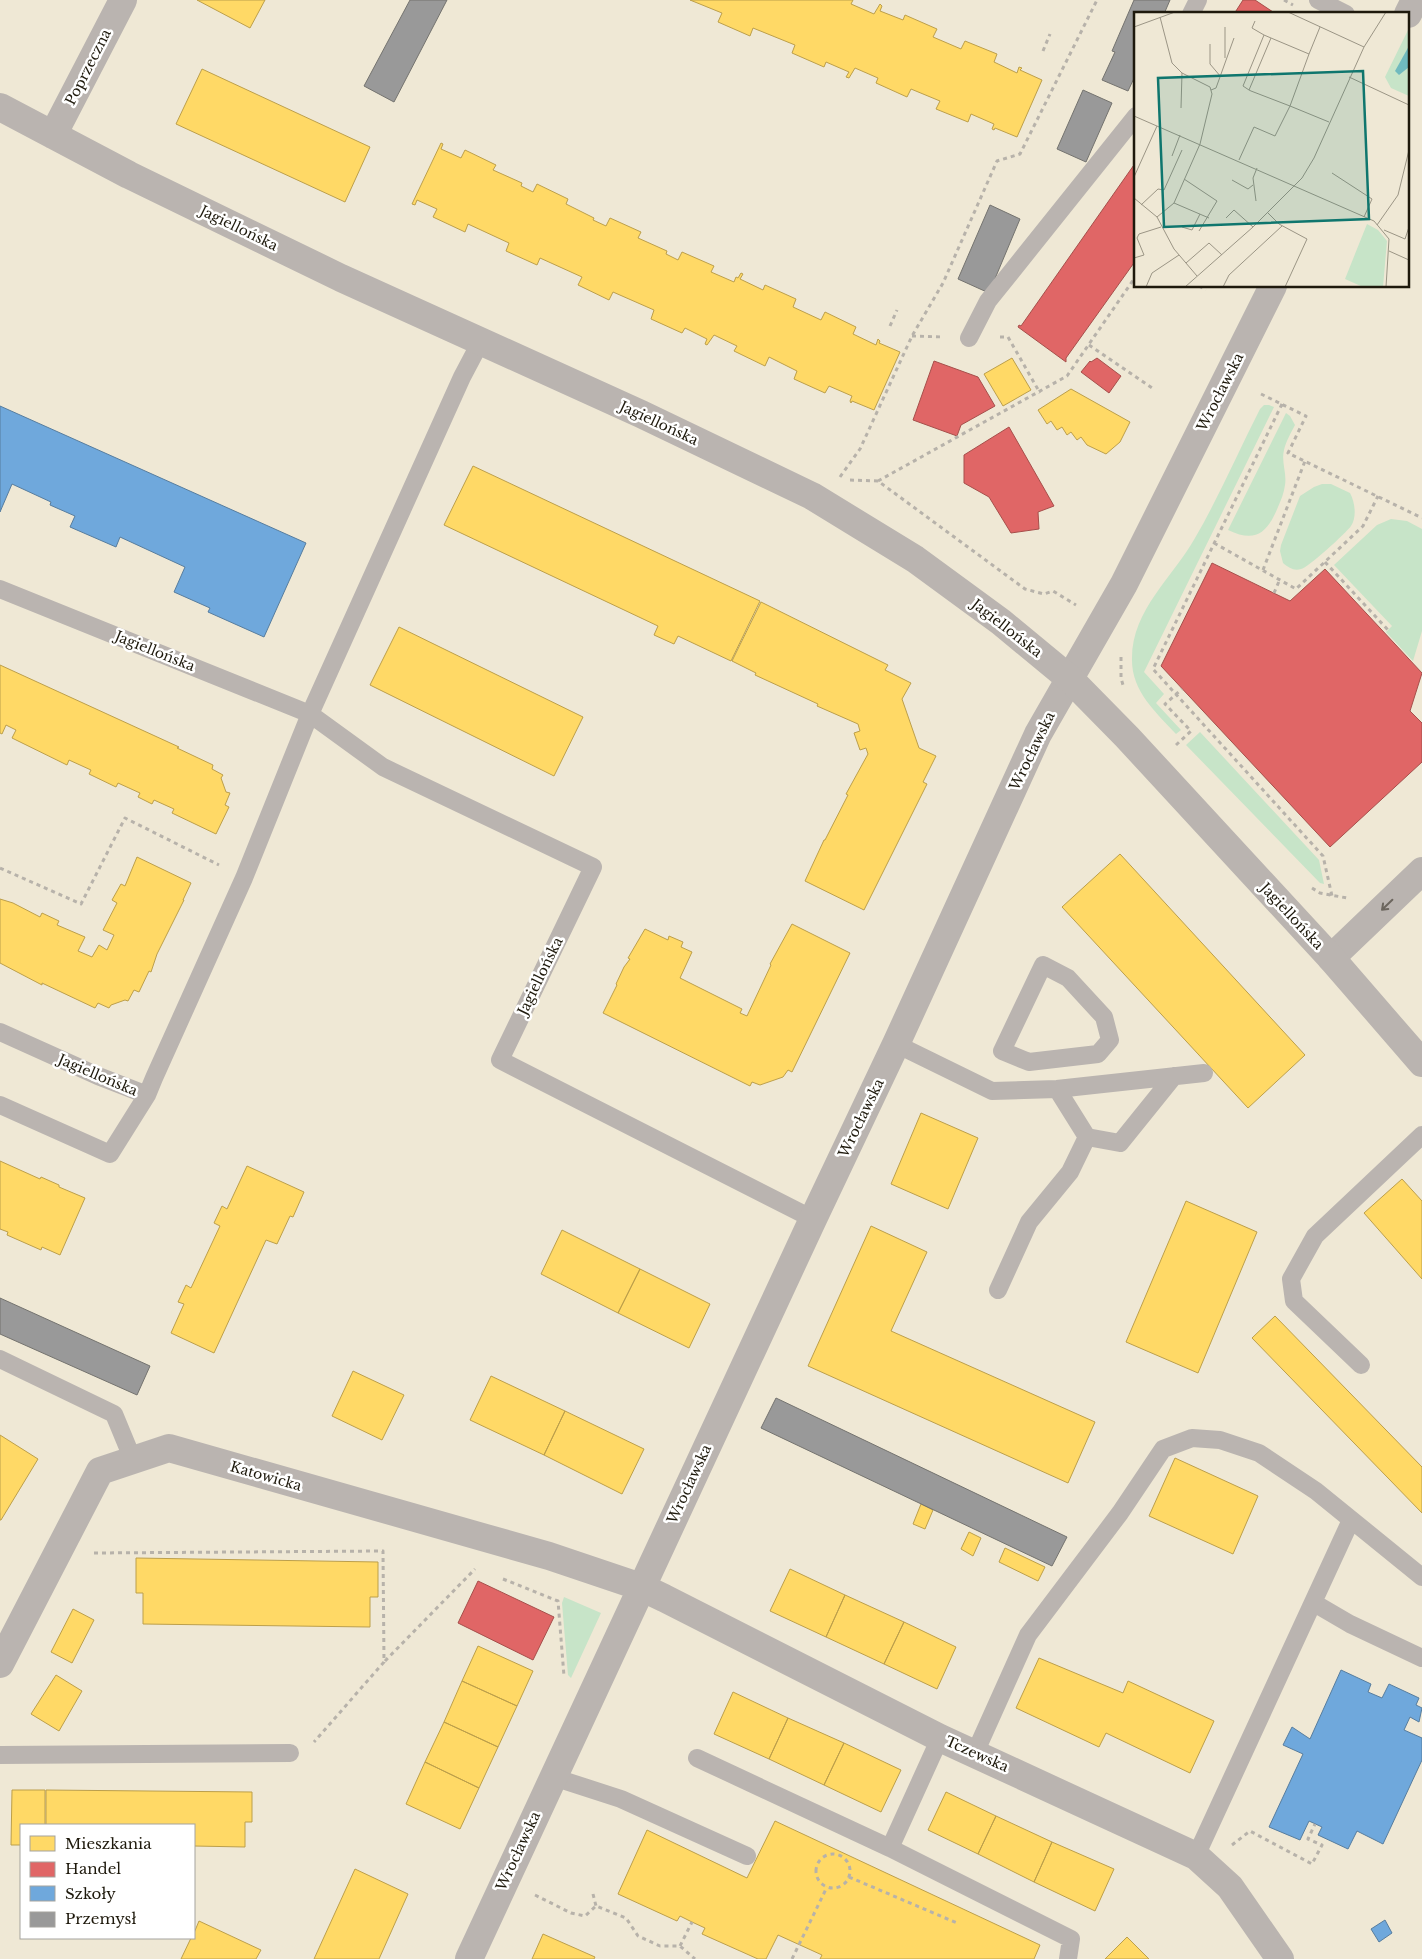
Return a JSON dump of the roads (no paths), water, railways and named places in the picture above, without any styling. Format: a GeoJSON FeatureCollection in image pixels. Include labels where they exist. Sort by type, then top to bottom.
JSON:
{"type":"FeatureCollection","features":[{"type":"Feature","properties":{"kind":"street","name":"Poprzeczna"},"geometry":{"type":"LineString","coordinates":[[53,135],[123,0]]}},
{"type":"Feature","properties":{"kind":"street"},"geometry":{"type":"LineString","coordinates":[[1409,12],[1415,0]]}},
{"type":"Feature","properties":{"kind":"street","name":"Jagiellońska"},"geometry":{"type":"LineString","coordinates":[[0,107],[129,175],[341,278],[641,414],[812,496],[916,559],[980,606],[1070,679],[1127,737],[1331,958],[1422,1063]]}},
{"type":"Feature","properties":{"kind":"street","name":"Wrocławska"},"geometry":{"type":"LineString","coordinates":[[468,1959],[896,1044],[1038,734],[1124,584],[1272,288]]}},
{"type":"Feature","properties":{"kind":"street"},"geometry":{"type":"LineString","coordinates":[[1331,958],[1422,871]]}},
{"type":"Feature","properties":{"kind":"street","name":"Katowicka"},"geometry":{"type":"LineString","coordinates":[[0,1664],[100,1471],[169,1448],[549,1556],[641,1587]]}},
{"type":"Feature","properties":{"kind":"street","name":"Tczewska"},"geometry":{"type":"LineString","coordinates":[[641,1587],[940,1738],[1196,1856],[1230,1887],[1280,1959]]}},
{"type":"Feature","properties":{"kind":"lane"},"geometry":{"type":"LineString","coordinates":[[1192,12],[1198,0]]}},
{"type":"Feature","properties":{"kind":"lane"},"geometry":{"type":"LineString","coordinates":[[1318,0],[1342,12]]}},
{"type":"Feature","properties":{"kind":"lane"},"geometry":{"type":"LineString","coordinates":[[969,338],[988,301],[1134,118]]}},
{"type":"Feature","properties":{"kind":"lane","name":"Jagiellońska"},"geometry":{"type":"LineString","coordinates":[[0,1032],[98,1076],[147,1095],[244,878],[310,714],[458,386],[481,342]]}},
{"type":"Feature","properties":{"kind":"lane","name":"Jagiellońska"},"geometry":{"type":"LineString","coordinates":[[0,589],[310,714],[383,767],[593,868],[500,1060],[813,1218]]}},
{"type":"Feature","properties":{"kind":"lane"},"geometry":{"type":"LineString","coordinates":[[1043,965],[1068,978],[1104,1017],[1110,1040],[1098,1054],[1072,1058],[1029,1062],[1002,1050],[1043,965]]}},
{"type":"Feature","properties":{"kind":"lane"},"geometry":{"type":"LineString","coordinates":[[896,1044],[992,1091],[1057,1089],[1204,1073]]}},
{"type":"Feature","properties":{"kind":"lane"},"geometry":{"type":"LineString","coordinates":[[1072,1058],[1076,1087]]}},
{"type":"Feature","properties":{"kind":"lane"},"geometry":{"type":"LineString","coordinates":[[1057,1089],[1087,1137],[1120,1143],[1174,1076]]}},
{"type":"Feature","properties":{"kind":"lane"},"geometry":{"type":"LineString","coordinates":[[0,1105],[110,1154],[147,1095]]}},
{"type":"Feature","properties":{"kind":"lane"},"geometry":{"type":"LineString","coordinates":[[1361,1365],[1294,1301],[1291,1279],[1315,1236],[1422,1135]]}},
{"type":"Feature","properties":{"kind":"lane"},"geometry":{"type":"LineString","coordinates":[[998,1290],[1029,1222],[1070,1172],[1087,1137]]}},
{"type":"Feature","properties":{"kind":"lane"},"geometry":{"type":"LineString","coordinates":[[0,1377],[7,1362],[114,1414],[133,1460]]}},
{"type":"Feature","properties":{"kind":"lane"},"geometry":{"type":"LineString","coordinates":[[975,1753],[1028,1635],[1120,1513],[1163,1449],[1192,1438],[1220,1440],[1259,1453],[1316,1491],[1422,1576]]}},
{"type":"Feature","properties":{"kind":"lane"},"geometry":{"type":"LineString","coordinates":[[1196,1856],[1351,1520]]}},
{"type":"Feature","properties":{"kind":"lane"},"geometry":{"type":"LineString","coordinates":[[1314,1603],[1350,1624],[1422,1658]]}},
{"type":"Feature","properties":{"kind":"lane"},"geometry":{"type":"LineString","coordinates":[[890,1848],[940,1738]]}},
{"type":"Feature","properties":{"kind":"lane"},"geometry":{"type":"LineString","coordinates":[[0,1754],[290,1753]]}},
{"type":"Feature","properties":{"kind":"lane"},"geometry":{"type":"LineString","coordinates":[[698,1758],[890,1848],[1071,1939],[1068,1959]]}},
{"type":"Feature","properties":{"kind":"lane"},"geometry":{"type":"LineString","coordinates":[[553,1777],[621,1799],[747,1856]]}}]}
